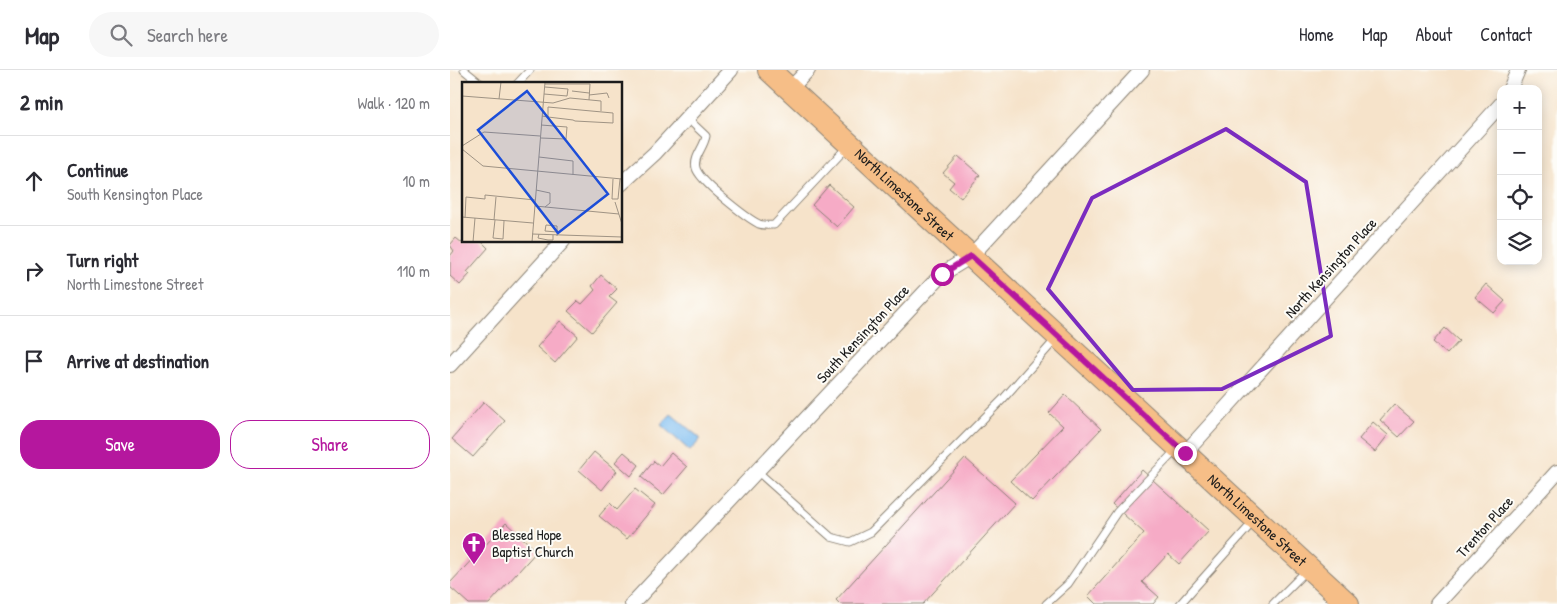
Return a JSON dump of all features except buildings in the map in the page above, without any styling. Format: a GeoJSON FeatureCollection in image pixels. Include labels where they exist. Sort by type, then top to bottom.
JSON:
{"type":"FeatureCollection","features":[{"type":"Feature","properties":{"kind":"main road","name":"North Limestone Street"},"geometry":{"type":"LineString","coordinates":[[769,70],[1348,604]]}},
{"type":"Feature","properties":{"kind":"street"},"geometry":{"type":"LineString","coordinates":[[622,183],[655,153],[731,70]]}},
{"type":"Feature","properties":{"kind":"street"},"geometry":{"type":"LineString","coordinates":[[790,89],[808,70]]}},
{"type":"Feature","properties":{"kind":"street","name":"South Kensington Place"},"geometry":{"type":"LineString","coordinates":[[632,604],[942,274],[971,256],[1142,70]]}},
{"type":"Feature","properties":{"kind":"street"},"geometry":{"type":"LineString","coordinates":[[1512,85],[1518,70]]}},
{"type":"Feature","properties":{"kind":"street","name":"North Kensington Place"},"geometry":{"type":"LineString","coordinates":[[1182,450],[1497,108]]}},
{"type":"Feature","properties":{"kind":"street"},"geometry":{"type":"LineString","coordinates":[[450,365],[562,242]]}},
{"type":"Feature","properties":{"kind":"street","name":"Trenton Place"},"geometry":{"type":"LineString","coordinates":[[1437,604],[1557,472]]}},
{"type":"Feature","properties":{"kind":"lane"},"geometry":{"type":"LineString","coordinates":[[464,70],[479,82]]}},
{"type":"Feature","properties":{"kind":"lane"},"geometry":{"type":"LineString","coordinates":[[519,82],[530,70]]}},
{"type":"Feature","properties":{"kind":"lane"},"geometry":{"type":"LineString","coordinates":[[687,118],[706,136],[705,142],[695,161],[696,171],[734,208],[761,225],[774,224],[850,144]]}},
{"type":"Feature","properties":{"kind":"lane"},"geometry":{"type":"LineString","coordinates":[[757,470],[831,537],[850,542],[871,532],[1003,399],[1058,337]]}},
{"type":"Feature","properties":{"kind":"lane"},"geometry":{"type":"LineString","coordinates":[[1046,604],[1068,584],[1117,512],[1182,450]]}},
{"type":"Feature","properties":{"kind":"lane"},"geometry":{"type":"LineString","coordinates":[[1180,604],[1256,519]]}},
{"type":"Feature","properties":{"kind":"lane"},"geometry":{"type":"LineString","coordinates":[[1275,604],[1310,568]]}},
{"type":"Feature","properties":{"kind":"highlighted area"},"geometry":{"type":"Polygon","coordinates":[[[1226,129],[1306,182],[1331,336],[1222,389],[1133,390],[1048,289],[1092,198],[1226,129]]]}},
{"type":"Feature","properties":{"kind":"water"},"geometry":{"type":"Polygon","coordinates":[[[671,414],[700,438],[690,451],[661,425],[671,414]]]}},
{"type":"Feature","properties":{"kind":"place","name":"Blessed Hope Baptist Church"},"geometry":{"type":"Point","coordinates":[474,565]}},
{"type":"Feature","properties":{"kind":"route"},"geometry":{"type":"LineString","coordinates":[[942,274],[971,256],[1185,453]]}}]}
